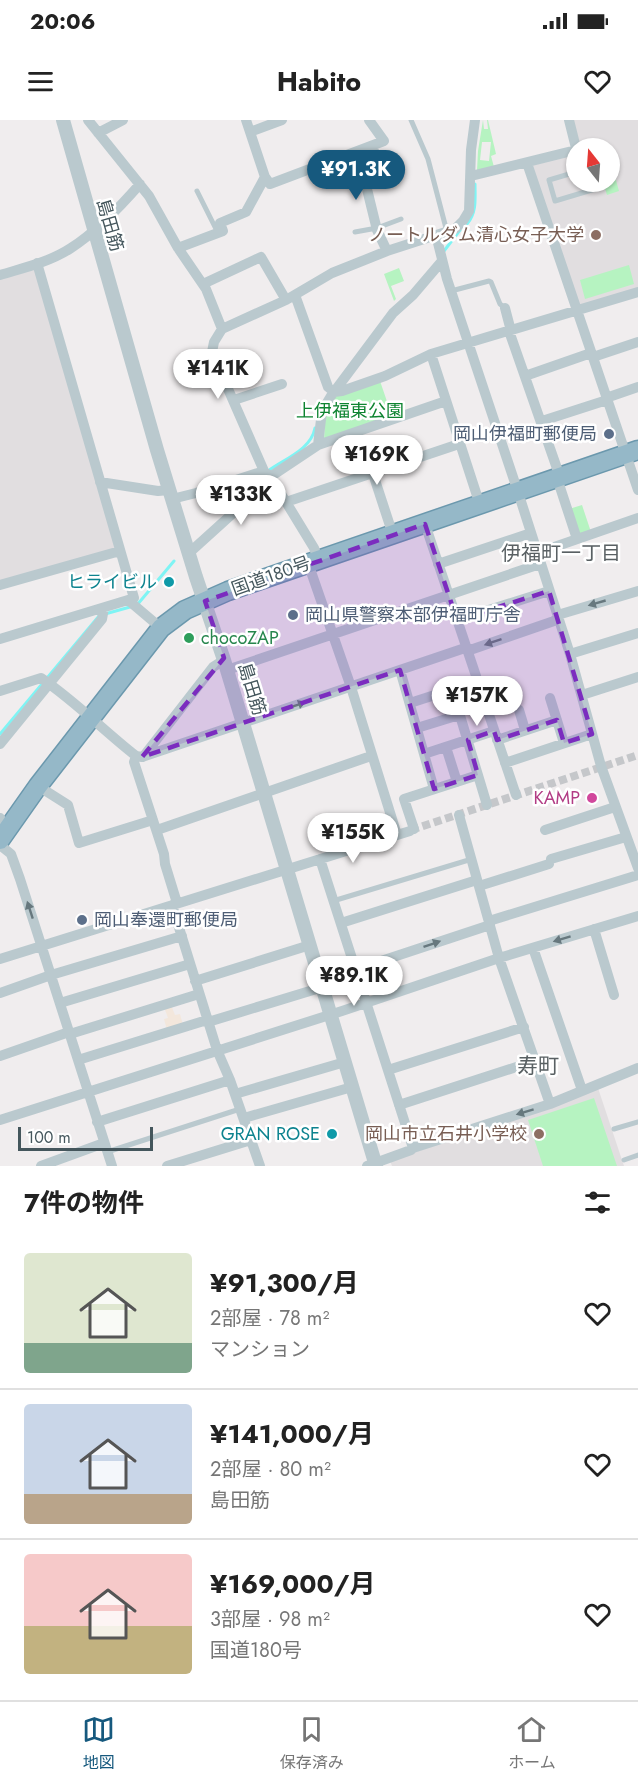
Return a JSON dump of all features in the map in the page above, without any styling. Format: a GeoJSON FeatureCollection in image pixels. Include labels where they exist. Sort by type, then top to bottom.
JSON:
{"type":"FeatureCollection","features":[{"type":"Feature","properties":{"kind":"highway","name":"国道180号"},"geometry":{"type":"LineString","coordinates":[[2,833],[160,628],[186,610],[313,561],[632,452]]}},
{"type":"Feature","properties":{"kind":"street","name":"島田筋"},"geometry":{"type":"LineString","coordinates":[[63,120],[171,494],[244,723],[323,987],[372,1165]]}},
{"type":"Feature","properties":{"kind":"street"},"geometry":{"type":"LineString","coordinates":[[88,120],[140,184],[202,284],[222,329]]}},
{"type":"Feature","properties":{"kind":"street"},"geometry":{"type":"LineString","coordinates":[[98,133],[123,120]]}},
{"type":"Feature","properties":{"kind":"street"},"geometry":{"type":"LineString","coordinates":[[246,120],[265,177],[270,184],[384,141],[369,120]]}},
{"type":"Feature","properties":{"kind":"street"},"geometry":{"type":"LineString","coordinates":[[250,132],[282,120]]}},
{"type":"Feature","properties":{"kind":"street"},"geometry":{"type":"LineString","coordinates":[[397,835],[333,633],[313,561],[314,548],[267,474],[212,352],[214,342],[222,329],[291,297],[332,273],[459,226],[467,216],[474,176],[471,150],[475,120]]}},
{"type":"Feature","properties":{"kind":"street"},"geometry":{"type":"LineString","coordinates":[[569,120],[573,138]]}},
{"type":"Feature","properties":{"kind":"street"},"geometry":{"type":"LineString","coordinates":[[372,146],[385,179],[366,185],[377,228],[387,251]]}},
{"type":"Feature","properties":{"kind":"street"},"geometry":{"type":"LineString","coordinates":[[474,176],[566,152]]}},
{"type":"Feature","properties":{"kind":"street"},"geometry":{"type":"LineString","coordinates":[[527,163],[607,399],[632,452],[638,490]]}},
{"type":"Feature","properties":{"kind":"street"},"geometry":{"type":"LineString","coordinates":[[178,248],[223,231],[220,223],[246,212],[265,177]]}},
{"type":"Feature","properties":{"kind":"street"},"geometry":{"type":"LineString","coordinates":[[0,275],[70,249],[122,205],[140,184]]}},
{"type":"Feature","properties":{"kind":"street"},"geometry":{"type":"LineString","coordinates":[[442,234],[442,256],[451,291],[570,654],[615,807],[637,864]]}},
{"type":"Feature","properties":{"kind":"street"},"geometry":{"type":"LineString","coordinates":[[318,445],[322,411],[331,390],[442,256]]}},
{"type":"Feature","properties":{"kind":"street"},"geometry":{"type":"LineString","coordinates":[[202,284],[261,257],[291,297],[331,390]]}},
{"type":"Feature","properties":{"kind":"street"},"geometry":{"type":"LineString","coordinates":[[37,263],[134,598],[132,604]]}},
{"type":"Feature","properties":{"kind":"street"},"geometry":{"type":"LineString","coordinates":[[331,390],[342,391],[385,376],[431,354],[638,292]]}},
{"type":"Feature","properties":{"kind":"street"},"geometry":{"type":"LineString","coordinates":[[505,308],[510,331],[542,421],[577,539]]}},
{"type":"Feature","properties":{"kind":"street"},"geometry":{"type":"LineString","coordinates":[[525,376],[638,342]]}},
{"type":"Feature","properties":{"kind":"street"},"geometry":{"type":"LineString","coordinates":[[431,354],[480,505]]}},
{"type":"Feature","properties":{"kind":"street"},"geometry":{"type":"LineString","coordinates":[[234,400],[282,384]]}},
{"type":"Feature","properties":{"kind":"street"},"geometry":{"type":"LineString","coordinates":[[542,421],[638,387]]}},
{"type":"Feature","properties":{"kind":"street"},"geometry":{"type":"LineString","coordinates":[[100,482],[171,494],[217,487],[267,474],[318,445],[446,401]]}},
{"type":"Feature","properties":{"kind":"street"},"geometry":{"type":"LineString","coordinates":[[359,431],[393,535]]}},
{"type":"Feature","properties":{"kind":"street"},"geometry":{"type":"LineString","coordinates":[[286,502],[459,444]]}},
{"type":"Feature","properties":{"kind":"street"},"geometry":{"type":"LineString","coordinates":[[189,553],[262,487],[267,474]]}},
{"type":"Feature","properties":{"kind":"street"},"geometry":{"type":"LineString","coordinates":[[260,1166],[199,994],[182,936],[155,825],[134,762],[213,667],[333,633],[449,594],[539,559],[577,539],[638,518]]}},
{"type":"Feature","properties":{"kind":"street"},"geometry":{"type":"LineString","coordinates":[[425,524],[516,795]]}},
{"type":"Feature","properties":{"kind":"street"},"geometry":{"type":"LineString","coordinates":[[438,564],[531,533]]}},
{"type":"Feature","properties":{"kind":"street"},"geometry":{"type":"LineString","coordinates":[[0,585],[120,551]]}},
{"type":"Feature","properties":{"kind":"street"},"geometry":{"type":"LineString","coordinates":[[457,620],[549,591]]}},
{"type":"Feature","properties":{"kind":"street"},"geometry":{"type":"LineString","coordinates":[[139,757],[554,621],[561,614],[638,591]]}},
{"type":"Feature","properties":{"kind":"street"},"geometry":{"type":"LineString","coordinates":[[0,639],[132,604]]}},
{"type":"Feature","properties":{"kind":"street"},"geometry":{"type":"LineString","coordinates":[[132,604],[160,628]]}},
{"type":"Feature","properties":{"kind":"street"},"geometry":{"type":"LineString","coordinates":[[0,744],[45,682],[103,613]]}},
{"type":"Feature","properties":{"kind":"street"},"geometry":{"type":"LineString","coordinates":[[570,654],[638,633]]}},
{"type":"Feature","properties":{"kind":"street"},"geometry":{"type":"LineString","coordinates":[[400,670],[435,789]]}},
{"type":"Feature","properties":{"kind":"street"},"geometry":{"type":"LineString","coordinates":[[582,695],[638,678]]}},
{"type":"Feature","properties":{"kind":"street"},"geometry":{"type":"LineString","coordinates":[[410,703],[478,681]]}},
{"type":"Feature","properties":{"kind":"street"},"geometry":{"type":"LineString","coordinates":[[45,682],[139,757]]}},
{"type":"Feature","properties":{"kind":"street"},"geometry":{"type":"LineString","coordinates":[[0,691],[45,682]]}},
{"type":"Feature","properties":{"kind":"street"},"geometry":{"type":"LineString","coordinates":[[452,689],[488,805]]}},
{"type":"Feature","properties":{"kind":"street"},"geometry":{"type":"LineString","coordinates":[[550,698],[564,744]]}},
{"type":"Feature","properties":{"kind":"street"},"geometry":{"type":"LineString","coordinates":[[519,710],[525,730]]}},
{"type":"Feature","properties":{"kind":"street"},"geometry":{"type":"LineString","coordinates":[[417,728],[459,715]]}},
{"type":"Feature","properties":{"kind":"street"},"geometry":{"type":"LineString","coordinates":[[424,754],[468,740],[525,730],[556,720]]}},
{"type":"Feature","properties":{"kind":"street"},"geometry":{"type":"LineString","coordinates":[[505,763],[592,734]]}},
{"type":"Feature","properties":{"kind":"street"},"geometry":{"type":"LineString","coordinates":[[446,747],[457,782]]}},
{"type":"Feature","properties":{"kind":"street"},"geometry":{"type":"LineString","coordinates":[[38,786],[68,805],[79,843],[155,825],[264,793],[371,756]]}},
{"type":"Feature","properties":{"kind":"street"},"geometry":{"type":"LineString","coordinates":[[0,958],[412,830],[404,799],[478,775]]}},
{"type":"Feature","properties":{"kind":"street"},"geometry":{"type":"LineString","coordinates":[[544,830],[615,807]]}},
{"type":"Feature","properties":{"kind":"street"},"geometry":{"type":"LineString","coordinates":[[459,815],[499,958],[550,1104]]}},
{"type":"Feature","properties":{"kind":"street"},"geometry":{"type":"LineString","coordinates":[[2,833],[42,945],[112,1166]]}},
{"type":"Feature","properties":{"kind":"street"},"geometry":{"type":"LineString","coordinates":[[340,923],[626,837]]}},
{"type":"Feature","properties":{"kind":"street"},"geometry":{"type":"LineString","coordinates":[[320,859],[413,1148]]}},
{"type":"Feature","properties":{"kind":"street"},"geometry":{"type":"LineString","coordinates":[[357,969],[638,875]]}},
{"type":"Feature","properties":{"kind":"street"},"geometry":{"type":"LineString","coordinates":[[0,1120],[638,915]]}},
{"type":"Feature","properties":{"kind":"street"},"geometry":{"type":"LineString","coordinates":[[594,929],[614,995]]}},
{"type":"Feature","properties":{"kind":"street"},"geometry":{"type":"LineString","coordinates":[[0,993],[51,975],[182,936]]}},
{"type":"Feature","properties":{"kind":"street"},"geometry":{"type":"LineString","coordinates":[[195,981],[310,945]]}},
{"type":"Feature","properties":{"kind":"street"},"geometry":{"type":"LineString","coordinates":[[533,948],[582,1090]]}},
{"type":"Feature","properties":{"kind":"street"},"geometry":{"type":"LineString","coordinates":[[60,1004],[190,964]]}},
{"type":"Feature","properties":{"kind":"street"},"geometry":{"type":"LineString","coordinates":[[78,1060],[323,987]]}},
{"type":"Feature","properties":{"kind":"street"},"geometry":{"type":"LineString","coordinates":[[0,1056],[199,994]]}},
{"type":"Feature","properties":{"kind":"street"},"geometry":{"type":"LineString","coordinates":[[388,1070],[524,1027]]}},
{"type":"Feature","properties":{"kind":"street"},"geometry":{"type":"LineString","coordinates":[[399,1106],[534,1060]]}},
{"type":"Feature","properties":{"kind":"street"},"geometry":{"type":"LineString","coordinates":[[235,1094],[345,1062]]}},
{"type":"Feature","properties":{"kind":"street"},"geometry":{"type":"LineString","coordinates":[[372,1165],[413,1148],[550,1104],[638,1068]]}},
{"type":"Feature","properties":{"kind":"street"},"geometry":{"type":"LineString","coordinates":[[98,1122],[230,1080]]}},
{"type":"Feature","properties":{"kind":"street"},"geometry":{"type":"LineString","coordinates":[[242,1113],[352,1087]]}},
{"type":"Feature","properties":{"kind":"street"},"geometry":{"type":"LineString","coordinates":[[167,1166],[251,1140]]}},
{"type":"Feature","properties":{"kind":"street"},"geometry":{"type":"LineString","coordinates":[[41,1166],[106,1147]]}},
{"type":"Feature","properties":{"kind":"lane"},"geometry":{"type":"LineString","coordinates":[[411,120],[428,159],[442,234]]}},
{"type":"Feature","properties":{"kind":"lane"},"geometry":{"type":"LineString","coordinates":[[566,175],[549,180],[555,201],[585,192]]}},
{"type":"Feature","properties":{"kind":"lane"},"geometry":{"type":"LineString","coordinates":[[536,192],[551,187]]}},
{"type":"Feature","properties":{"kind":"lane"},"geometry":{"type":"LineString","coordinates":[[197,190],[218,233]]}},
{"type":"Feature","properties":{"kind":"lane"},"geometry":{"type":"LineString","coordinates":[[355,232],[377,228],[401,219]]}},
{"type":"Feature","properties":{"kind":"lane"},"geometry":{"type":"LineString","coordinates":[[451,291],[489,281],[492,282],[500,304],[505,308]]}},
{"type":"Feature","properties":{"kind":"lane"},"geometry":{"type":"LineString","coordinates":[[333,901],[472,859]]}},
{"type":"Feature","properties":{"kind":"lane"},"geometry":{"type":"LineString","coordinates":[[106,1147],[242,1113]]}},
{"type":"Feature","properties":{"kind":"lane"},"geometry":{"type":"LineString","coordinates":[[614,1130],[638,1122]]}},
{"type":"Feature","properties":{"kind":"lane"},"geometry":{"type":"LineString","coordinates":[[624,1160],[638,1155]]}},
{"type":"Feature","properties":{"kind":"highlighted area"},"geometry":{"type":"Polygon","coordinates":[[[425,524],[457,620],[549,591],[592,734],[564,743],[557,720],[497,740],[494,731],[468,740],[478,775],[434,789],[400,670],[142,757],[224,658],[205,601],[425,524]]]}},
{"type":"Feature","properties":{"kind":"shaded area","name":"ノートルダム清心女子大学"},"geometry":{"type":"Polygon","coordinates":[[[572,120],[638,120],[638,288],[578,306],[531,165],[566,155],[566,192],[620,192],[620,138],[577,138],[572,120]]]}},
{"type":"Feature","properties":{"kind":"shaded area"},"geometry":{"type":"Polygon","coordinates":[[[34,268],[116,549],[0,582],[0,278],[34,268]]]}},
{"type":"Feature","properties":{"kind":"shaded area","name":"岡山市立石井小学校"},"geometry":{"type":"Polygon","coordinates":[[[598,1088],[624,1166],[392,1166],[390,1161],[598,1088]]]}},
{"type":"Feature","properties":{"kind":"green space"},"geometry":{"type":"Polygon","coordinates":[[[483,120],[484,129],[488,129],[488,120],[496,154],[491,156],[494,167],[477,171],[483,120]],[[482,142],[480,160],[489,161],[491,142],[482,142]]]}},
{"type":"Feature","properties":{"kind":"green space"},"geometry":{"type":"Polygon","coordinates":[[[629,265],[634,284],[585,299],[580,280],[629,265]]]}},
{"type":"Feature","properties":{"kind":"green space"},"geometry":{"type":"Polygon","coordinates":[[[399,268],[404,281],[391,286],[396,299],[394,301],[384,274],[399,268]]]}},
{"type":"Feature","properties":{"kind":"green space","name":"上伊福東公園"},"geometry":{"type":"Polygon","coordinates":[[[380,381],[392,416],[324,440],[325,417],[334,394],[380,381]]]}},
{"type":"Feature","properties":{"kind":"green space"},"geometry":{"type":"Polygon","coordinates":[[[582,505],[591,532],[578,536],[569,509],[582,505]]]}},
{"type":"Feature","properties":{"kind":"green space"},"geometry":{"type":"Polygon","coordinates":[[[594,1098],[617,1166],[543,1166],[528,1120],[594,1098]]]}},
{"type":"Feature","properties":{"kind":"sand"},"geometry":{"type":"Polygon","coordinates":[[[171,1005],[175,1015],[180,1014],[183,1025],[167,1030],[164,1019],[168,1018],[164,1007],[171,1005]]]}},
{"type":"Feature","properties":{"kind":"waterway"},"geometry":{"type":"LineString","coordinates":[[467,224],[474,210],[475,184]]}},
{"type":"Feature","properties":{"kind":"waterway"},"geometry":{"type":"LineString","coordinates":[[444,251],[460,230]]}},
{"type":"Feature","properties":{"kind":"waterway"},"geometry":{"type":"LineString","coordinates":[[268,471],[303,448],[315,428]]}},
{"type":"Feature","properties":{"kind":"waterway"},"geometry":{"type":"LineString","coordinates":[[250,491],[264,476]]}},
{"type":"Feature","properties":{"kind":"waterway"},"geometry":{"type":"LineString","coordinates":[[137,605],[174,561]]}},
{"type":"Feature","properties":{"kind":"waterway"},"geometry":{"type":"LineString","coordinates":[[105,614],[130,607]]}},
{"type":"Feature","properties":{"kind":"waterway"},"geometry":{"type":"LineString","coordinates":[[0,734],[99,616]]}},
{"type":"Feature","properties":{"kind":"tunnel"},"geometry":{"type":"LineString","coordinates":[[411,830],[638,755]]}},
{"type":"Feature","properties":{"kind":"place","name":"ノートルダム清心女子大学"},"geometry":{"type":"Point","coordinates":[596,235]}},
{"type":"Feature","properties":{"kind":"place","name":"岡山伊福町郵便局"},"geometry":{"type":"Point","coordinates":[609,434]}},
{"type":"Feature","properties":{"kind":"place","name":"ヒライビル"},"geometry":{"type":"Point","coordinates":[169,582]}},
{"type":"Feature","properties":{"kind":"place","name":"岡山県警察本部伊福町庁舎"},"geometry":{"type":"Point","coordinates":[293,615]}},
{"type":"Feature","properties":{"kind":"place","name":"chocoZAP"},"geometry":{"type":"Point","coordinates":[189,638]}},
{"type":"Feature","properties":{"kind":"place","name":"KAMP"},"geometry":{"type":"Point","coordinates":[592,798]}},
{"type":"Feature","properties":{"kind":"place","name":"岡山奉還町郵便局"},"geometry":{"type":"Point","coordinates":[82,920]}},
{"type":"Feature","properties":{"kind":"place","name":"GRAN ROSE"},"geometry":{"type":"Point","coordinates":[332,1134]}},
{"type":"Feature","properties":{"kind":"place","name":"岡山市立石井小学校"},"geometry":{"type":"Point","coordinates":[539,1134]}},
{"type":"Feature","properties":{"kind":"district","name":"伊福町一丁目"},"geometry":{"type":"Point","coordinates":[561,553]}},
{"type":"Feature","properties":{"kind":"district","name":"寿町"},"geometry":{"type":"Point","coordinates":[538,1066]}}]}
